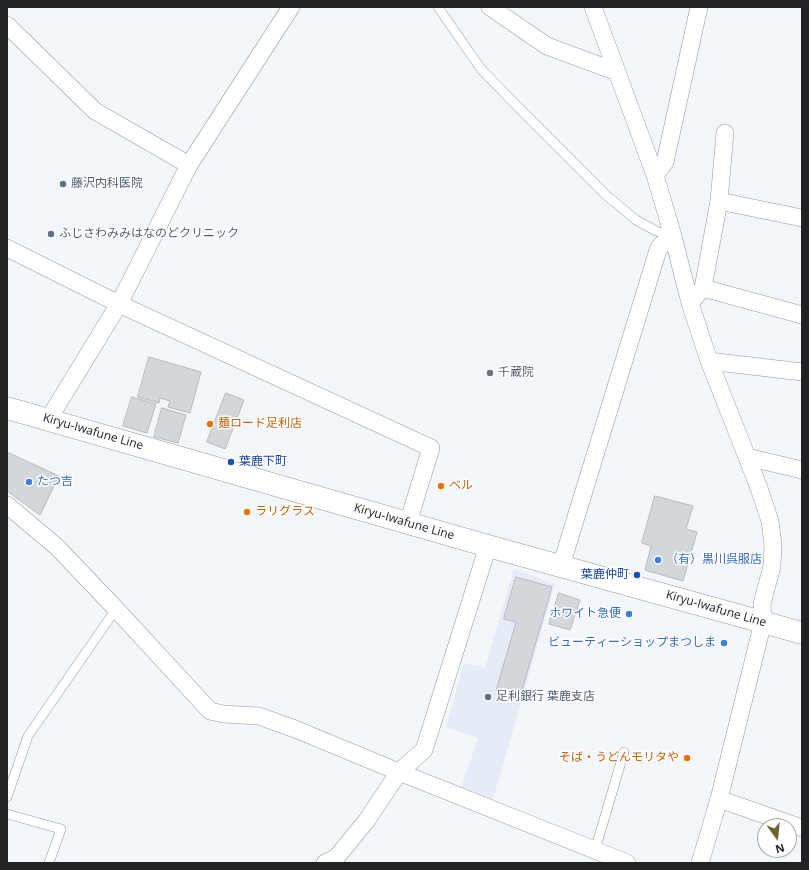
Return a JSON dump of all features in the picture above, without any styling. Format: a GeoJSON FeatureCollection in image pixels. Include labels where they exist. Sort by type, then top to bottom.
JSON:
{"type":"FeatureCollection","features":[{"type":"Feature","properties":{"kind":"main road","name":"Kiryu-Iwafune Line"},"geometry":{"type":"LineString","coordinates":[[7,408],[488,546],[802,633]]}},
{"type":"Feature","properties":{"kind":"street"},"geometry":{"type":"LineString","coordinates":[[48,420],[119,304],[189,166],[291,7]]}},
{"type":"Feature","properties":{"kind":"street"},"geometry":{"type":"LineString","coordinates":[[490,7],[547,46],[617,72]]}},
{"type":"Feature","properties":{"kind":"street"},"geometry":{"type":"LineString","coordinates":[[593,7],[655,175],[673,236],[690,303],[709,361],[759,488],[770,521],[773,544],[772,566],[762,604],[763,622],[719,799],[700,863]]}},
{"type":"Feature","properties":{"kind":"street"},"geometry":{"type":"LineString","coordinates":[[655,175],[665,162],[699,7]]}},
{"type":"Feature","properties":{"kind":"street"},"geometry":{"type":"LineString","coordinates":[[7,25],[95,111],[189,166]]}},
{"type":"Feature","properties":{"kind":"street"},"geometry":{"type":"LineString","coordinates":[[690,303],[703,288],[719,201],[725,133]]}},
{"type":"Feature","properties":{"kind":"street"},"geometry":{"type":"LineString","coordinates":[[719,201],[802,218]]}},
{"type":"Feature","properties":{"kind":"street"},"geometry":{"type":"LineString","coordinates":[[561,566],[658,250],[662,244],[673,236]]}},
{"type":"Feature","properties":{"kind":"street"},"geometry":{"type":"LineString","coordinates":[[7,248],[119,304],[431,448],[408,523]]}},
{"type":"Feature","properties":{"kind":"street"},"geometry":{"type":"LineString","coordinates":[[703,288],[802,315]]}},
{"type":"Feature","properties":{"kind":"street"},"geometry":{"type":"LineString","coordinates":[[709,361],[802,372]]}},
{"type":"Feature","properties":{"kind":"street"},"geometry":{"type":"LineString","coordinates":[[747,456],[802,470]]}},
{"type":"Feature","properties":{"kind":"street"},"geometry":{"type":"LineString","coordinates":[[7,505],[57,547],[210,711],[223,714],[259,716],[295,729],[627,863]]}},
{"type":"Feature","properties":{"kind":"street"},"geometry":{"type":"LineString","coordinates":[[334,861],[367,820],[399,772],[424,750],[488,546]]}},
{"type":"Feature","properties":{"kind":"street"},"geometry":{"type":"LineString","coordinates":[[719,799],[802,828]]}},
{"type":"Feature","properties":{"kind":"lane"},"geometry":{"type":"LineString","coordinates":[[438,7],[481,69],[606,195],[636,220],[656,232],[673,236]]}},
{"type":"Feature","properties":{"kind":"lane"},"geometry":{"type":"LineString","coordinates":[[7,797],[9,785],[28,736],[116,609]]}},
{"type":"Feature","properties":{"kind":"lane"},"geometry":{"type":"LineString","coordinates":[[594,850],[624,752]]}},
{"type":"Feature","properties":{"kind":"lane"},"geometry":{"type":"LineString","coordinates":[[7,814],[61,829],[49,863]]}},
{"type":"Feature","properties":{"kind":"shaded area","name":"足利銀行 葉鹿支店"},"geometry":{"type":"Polygon","coordinates":[[[514,569],[555,584],[493,799],[461,788],[478,738],[446,727],[464,663],[485,668],[514,569]]]}},
{"type":"Feature","properties":{"kind":"building"},"geometry":{"type":"Polygon","coordinates":[[[149,357],[201,372],[190,413],[168,407],[170,401],[160,398],[159,403],[138,397],[149,357]]]}},
{"type":"Feature","properties":{"kind":"building"},"geometry":{"type":"Polygon","coordinates":[[[226,393],[244,400],[225,449],[207,442],[226,393]]]}},
{"type":"Feature","properties":{"kind":"building"},"geometry":{"type":"Polygon","coordinates":[[[132,397],[156,404],[147,433],[123,426],[132,397]]]}},
{"type":"Feature","properties":{"kind":"building"},"geometry":{"type":"Polygon","coordinates":[[[162,408],[186,415],[178,443],[154,437],[162,408]]]}},
{"type":"Feature","properties":{"kind":"building"},"geometry":{"type":"Polygon","coordinates":[[[9,453],[59,476],[40,515],[7,491],[7,456],[9,453]]]}},
{"type":"Feature","properties":{"kind":"building"},"geometry":{"type":"Polygon","coordinates":[[[655,496],[693,506],[686,529],[697,532],[683,581],[645,570],[651,546],[642,543],[655,496]]]}},
{"type":"Feature","properties":{"kind":"building"},"geometry":{"type":"Polygon","coordinates":[[[516,577],[552,587],[520,697],[496,691],[516,622],[504,619],[516,577]]]}},
{"type":"Feature","properties":{"kind":"building"},"geometry":{"type":"Polygon","coordinates":[[[559,593],[580,600],[570,630],[549,624],[559,593]]]}},
{"type":"Feature","properties":{"kind":"place","name":"藤沢内科医院"},"geometry":{"type":"Point","coordinates":[63,184]}},
{"type":"Feature","properties":{"kind":"place","name":"ふじさわみみはなのどクリニック"},"geometry":{"type":"Point","coordinates":[51,234]}},
{"type":"Feature","properties":{"kind":"place","name":"千蔵院"},"geometry":{"type":"Point","coordinates":[490,373]}},
{"type":"Feature","properties":{"kind":"place","name":"麺ロード足利店"},"geometry":{"type":"Point","coordinates":[210,424]}},
{"type":"Feature","properties":{"kind":"place","name":"葉鹿下町"},"geometry":{"type":"Point","coordinates":[231,462]}},
{"type":"Feature","properties":{"kind":"place","name":"たつ吉"},"geometry":{"type":"Point","coordinates":[29,482]}},
{"type":"Feature","properties":{"kind":"place","name":"ベル"},"geometry":{"type":"Point","coordinates":[441,486]}},
{"type":"Feature","properties":{"kind":"place","name":"ラリグラス"},"geometry":{"type":"Point","coordinates":[247,512]}},
{"type":"Feature","properties":{"kind":"place","name":"（有）黒川呉服店"},"geometry":{"type":"Point","coordinates":[658,560]}},
{"type":"Feature","properties":{"kind":"place","name":"葉鹿仲町"},"geometry":{"type":"Point","coordinates":[637,575]}},
{"type":"Feature","properties":{"kind":"place","name":"ホワイト急便"},"geometry":{"type":"Point","coordinates":[629,614]}},
{"type":"Feature","properties":{"kind":"place","name":"ビューティーショップまつしま"},"geometry":{"type":"Point","coordinates":[724,643]}},
{"type":"Feature","properties":{"kind":"place","name":"足利銀行 葉鹿支店"},"geometry":{"type":"Point","coordinates":[488,697]}},
{"type":"Feature","properties":{"kind":"place","name":"そば・うどんモリタや"},"geometry":{"type":"Point","coordinates":[687,758]}}]}
